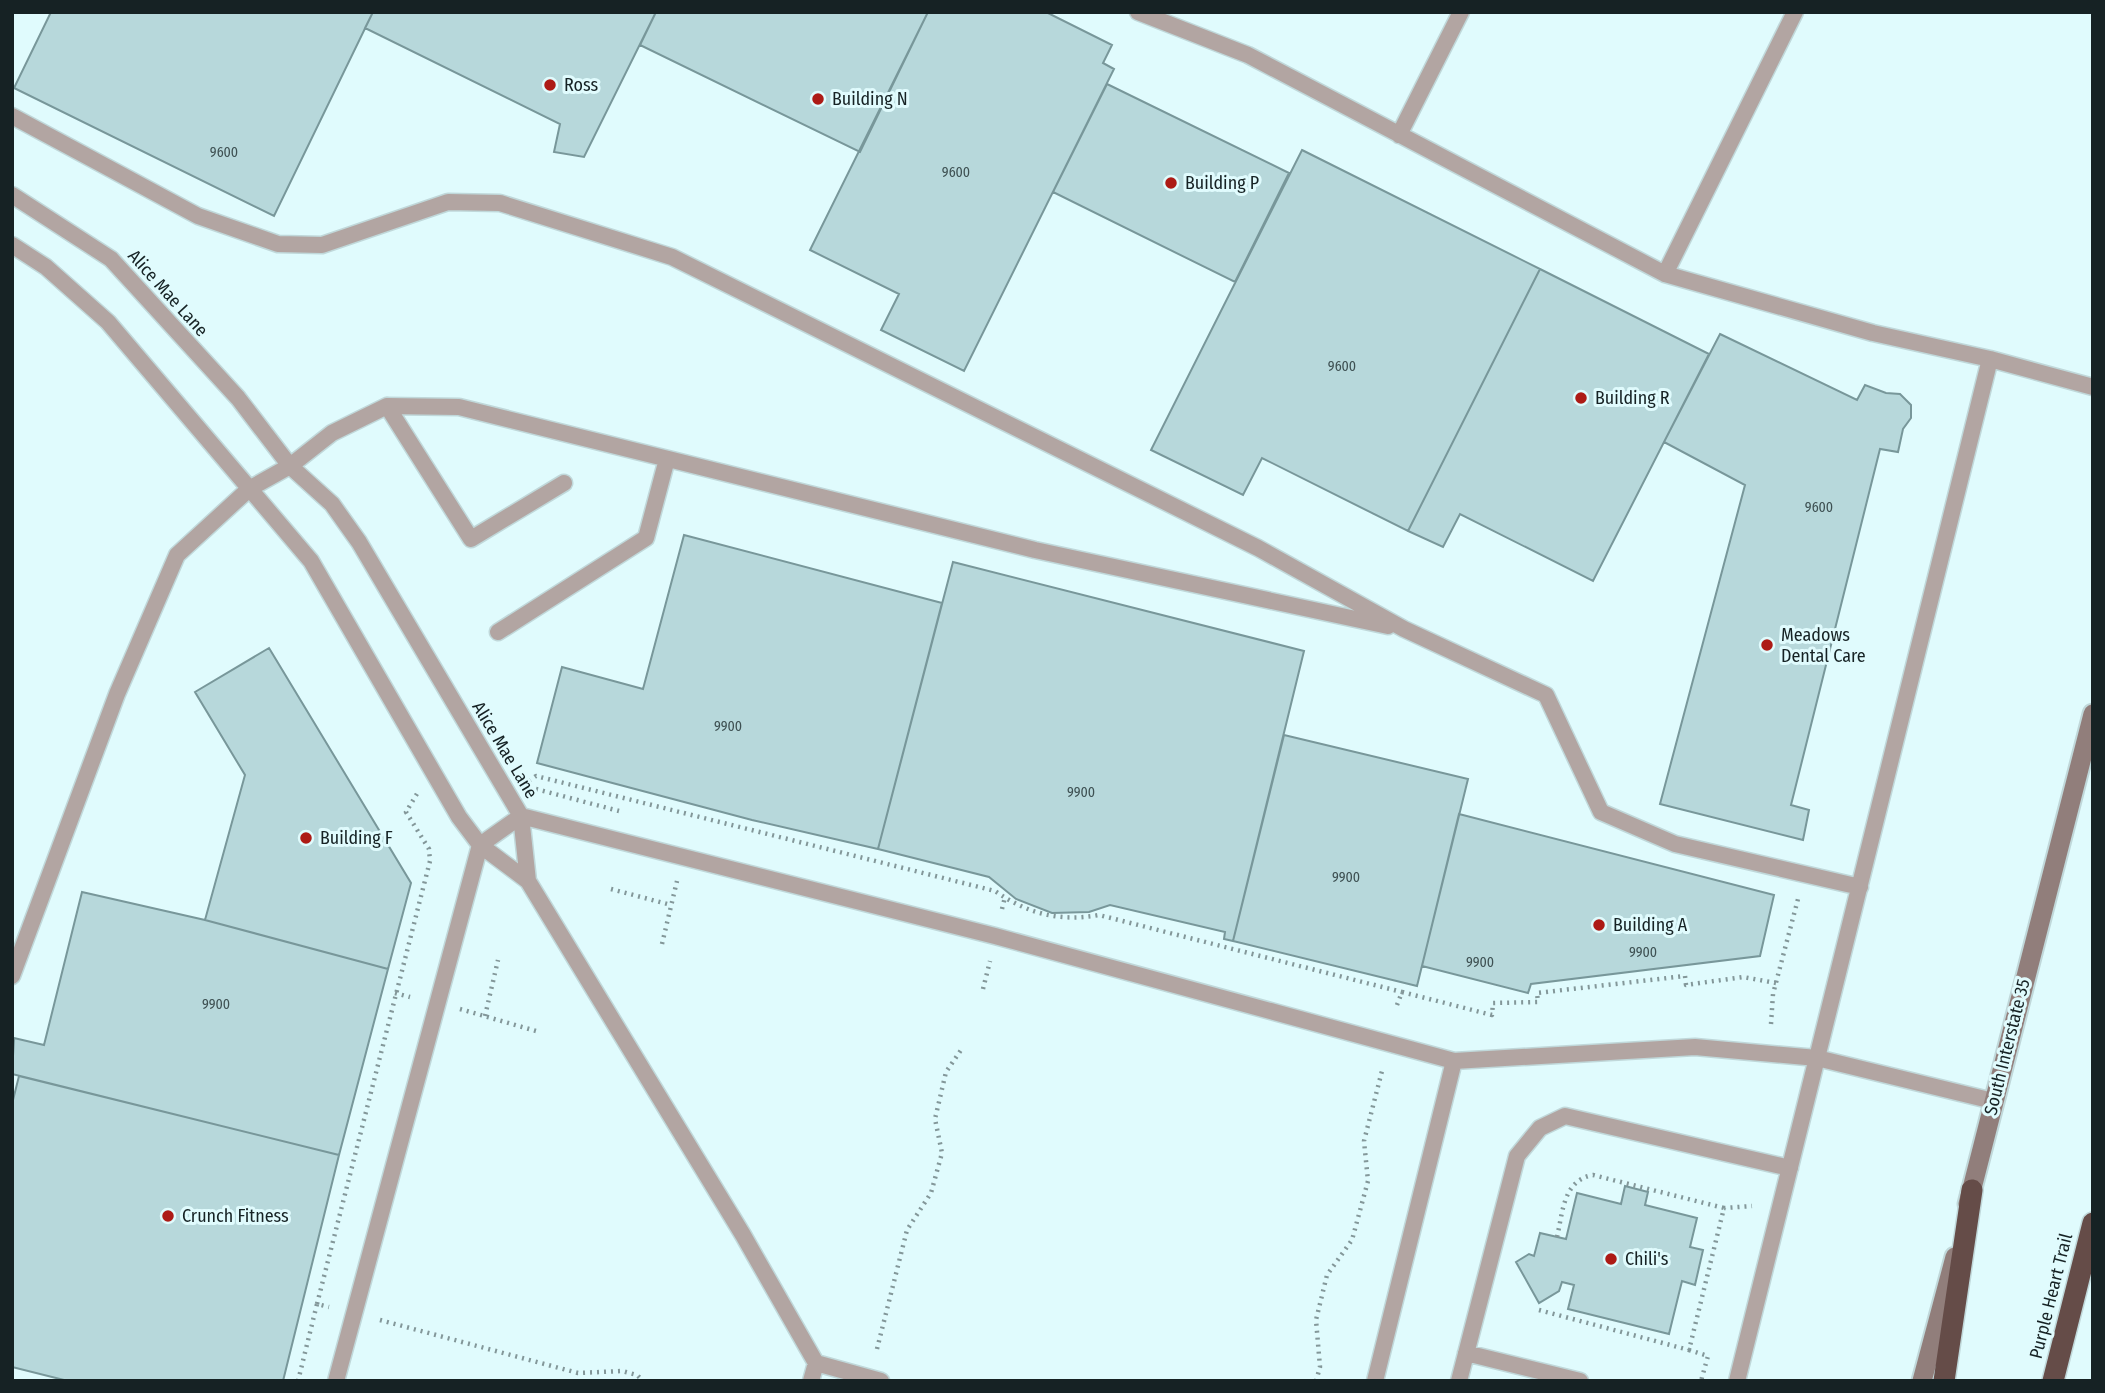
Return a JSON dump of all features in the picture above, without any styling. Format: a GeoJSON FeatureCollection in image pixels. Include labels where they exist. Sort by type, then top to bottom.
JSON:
{"type":"FeatureCollection","features":[{"type":"Feature","properties":{"kind":"highway"},"geometry":{"type":"LineString","coordinates":[[1944,1381],[1972,1190]]}},
{"type":"Feature","properties":{"kind":"highway","name":"Purple Heart Trail"},"geometry":{"type":"LineString","coordinates":[[2053,1381],[2093,1223]]}},
{"type":"Feature","properties":{"kind":"main road","name":"South Interstate 35"},"geometry":{"type":"LineString","coordinates":[[1922,1381],[2093,714]]}},
{"type":"Feature","properties":{"kind":"lane"},"geometry":{"type":"LineString","coordinates":[[1138,12],[1248,55],[1665,274],[1873,333],[1990,359],[2093,387]]}},
{"type":"Feature","properties":{"kind":"lane"},"geometry":{"type":"LineString","coordinates":[[1399,135],[1461,12]]}},
{"type":"Feature","properties":{"kind":"lane"},"geometry":{"type":"LineString","coordinates":[[1665,274],[1795,12]]}},
{"type":"Feature","properties":{"kind":"lane"},"geometry":{"type":"LineString","coordinates":[[12,116],[198,216],[278,244],[322,245],[448,202],[500,203],[672,257],[1258,548],[1404,629],[1546,695],[1601,812],[1675,844],[1860,887]]}},
{"type":"Feature","properties":{"kind":"lane","name":"Alice Mae Lane"},"geometry":{"type":"LineString","coordinates":[[12,195],[111,259],[238,398],[290,466],[332,504],[359,542],[522,816],[528,881]]}},
{"type":"Feature","properties":{"kind":"lane"},"geometry":{"type":"LineString","coordinates":[[12,245],[46,267],[108,322],[311,561],[459,817],[480,845],[528,881],[743,1235],[816,1363],[881,1381]]}},
{"type":"Feature","properties":{"kind":"lane"},"geometry":{"type":"LineString","coordinates":[[1737,1381],[1990,359]]}},
{"type":"Feature","properties":{"kind":"lane"},"geometry":{"type":"LineString","coordinates":[[12,976],[117,694],[177,555],[249,489],[290,466],[332,433],[387,406],[459,407],[1035,550],[1404,629]]}},
{"type":"Feature","properties":{"kind":"lane"},"geometry":{"type":"LineString","coordinates":[[387,406],[471,539],[564,483]]}},
{"type":"Feature","properties":{"kind":"lane"},"geometry":{"type":"LineString","coordinates":[[498,632],[646,538],[667,459]]}},
{"type":"Feature","properties":{"kind":"lane"},"geometry":{"type":"LineString","coordinates":[[336,1381],[480,845],[522,816],[995,936],[1454,1061],[1695,1046],[1817,1058],[1993,1101]]}},
{"type":"Feature","properties":{"kind":"lane"},"geometry":{"type":"LineString","coordinates":[[1375,1381],[1454,1061]]}},
{"type":"Feature","properties":{"kind":"lane"},"geometry":{"type":"LineString","coordinates":[[1459,1381],[1517,1156],[1540,1128],[1565,1116],[1790,1168]]}},
{"type":"Feature","properties":{"kind":"lane"},"geometry":{"type":"LineString","coordinates":[[1466,1353],[1580,1381]]}},
{"type":"Feature","properties":{"kind":"lane"},"geometry":{"type":"LineString","coordinates":[[811,1381],[816,1363]]}},
{"type":"Feature","properties":{"kind":"path"},"geometry":{"type":"LineString","coordinates":[[620,812],[541,791],[532,788],[528,782],[536,776],[995,891],[1042,915],[1081,918],[1099,915],[1492,1015],[1493,1003],[1538,1002],[1537,993],[1685,976],[1686,985],[1743,977],[1776,983]]}},
{"type":"Feature","properties":{"kind":"path"},"geometry":{"type":"LineString","coordinates":[[298,1381],[430,862],[429,849],[406,812],[421,787],[426,797]]}},
{"type":"Feature","properties":{"kind":"path"},"geometry":{"type":"LineString","coordinates":[[662,944],[678,876]]}},
{"type":"Feature","properties":{"kind":"path"},"geometry":{"type":"LineString","coordinates":[[1772,1024],[1776,983],[1801,888]]}},
{"type":"Feature","properties":{"kind":"path"},"geometry":{"type":"LineString","coordinates":[[611,889],[671,905]]}},
{"type":"Feature","properties":{"kind":"path"},"geometry":{"type":"LineString","coordinates":[[1002,909],[1005,897]]}},
{"type":"Feature","properties":{"kind":"path"},"geometry":{"type":"LineString","coordinates":[[984,989],[991,957]]}},
{"type":"Feature","properties":{"kind":"path"},"geometry":{"type":"LineString","coordinates":[[485,1016],[498,960]]}},
{"type":"Feature","properties":{"kind":"path"},"geometry":{"type":"LineString","coordinates":[[1397,1005],[1402,992]]}},
{"type":"Feature","properties":{"kind":"path"},"geometry":{"type":"LineString","coordinates":[[395,993],[410,997]]}},
{"type":"Feature","properties":{"kind":"path"},"geometry":{"type":"LineString","coordinates":[[456,1008],[536,1031]]}},
{"type":"Feature","properties":{"kind":"path"},"geometry":{"type":"LineString","coordinates":[[877,1349],[907,1230],[931,1193],[942,1153],[935,1119],[946,1072],[961,1050]]}},
{"type":"Feature","properties":{"kind":"path"},"geometry":{"type":"LineString","coordinates":[[1316,1381],[1320,1367],[1316,1320],[1327,1275],[1352,1240],[1368,1181],[1364,1141],[1385,1057]]}},
{"type":"Feature","properties":{"kind":"path"},"geometry":{"type":"LineString","coordinates":[[1557,1237],[1569,1190],[1582,1177],[1593,1175],[1724,1208],[1752,1206]]}},
{"type":"Feature","properties":{"kind":"path"},"geometry":{"type":"LineString","coordinates":[[1689,1350],[1724,1208]]}},
{"type":"Feature","properties":{"kind":"path"},"geometry":{"type":"LineString","coordinates":[[317,1304],[329,1307]]}},
{"type":"Feature","properties":{"kind":"path"},"geometry":{"type":"LineString","coordinates":[[1539,1310],[1708,1356],[1701,1381]]}},
{"type":"Feature","properties":{"kind":"path"},"geometry":{"type":"LineString","coordinates":[[380,1320],[578,1373],[622,1371],[637,1375],[643,1381]]}},
{"type":"Feature","properties":{"kind":"building"},"geometry":{"type":"Polygon","coordinates":[[[51,12],[373,12],[274,216],[14,88],[51,12]]]}},
{"type":"Feature","properties":{"kind":"building","name":"Ross"},"geometry":{"type":"Polygon","coordinates":[[[373,12],[656,12],[584,157],[554,152],[560,124],[365,28],[373,12]]]}},
{"type":"Feature","properties":{"kind":"building","name":"Building N"},"geometry":{"type":"Polygon","coordinates":[[[656,12],[928,12],[860,152],[640,45],[656,12]]]}},
{"type":"Feature","properties":{"kind":"building"},"geometry":{"type":"Polygon","coordinates":[[[928,12],[1046,12],[1112,45],[1103,63],[1114,69],[964,371],[881,330],[899,294],[810,250],[928,12]]]}},
{"type":"Feature","properties":{"kind":"building","name":"Building P"},"geometry":{"type":"Polygon","coordinates":[[[1107,84],[1289,173],[1235,282],[1053,192],[1107,84]]]}},
{"type":"Feature","properties":{"kind":"building"},"geometry":{"type":"Polygon","coordinates":[[[1302,150],[1540,269],[1408,531],[1262,458],[1243,495],[1151,450],[1302,150]]]}},
{"type":"Feature","properties":{"kind":"building","name":"Building R"},"geometry":{"type":"Polygon","coordinates":[[[1540,269],[1709,354],[1593,581],[1460,514],[1443,547],[1408,531],[1540,269]]]}},
{"type":"Feature","properties":{"kind":"building","name":"Meadows Dental Care"},"geometry":{"type":"Polygon","coordinates":[[[1720,334],[1857,400],[1865,385],[1886,393],[1900,394],[1911,405],[1911,418],[1903,429],[1898,452],[1880,449],[1791,805],[1809,810],[1803,840],[1660,804],[1745,485],[1664,442],[1720,334]]]}},
{"type":"Feature","properties":{"kind":"building"},"geometry":{"type":"Polygon","coordinates":[[[684,535],[942,603],[878,849],[752,820],[537,763],[562,667],[643,689],[684,535]]]}},
{"type":"Feature","properties":{"kind":"building"},"geometry":{"type":"Polygon","coordinates":[[[953,562],[1304,651],[1233,941],[1224,939],[1225,932],[1110,905],[1089,912],[1052,913],[1016,899],[989,877],[878,849],[953,562]]]}},
{"type":"Feature","properties":{"kind":"building","name":"Building F"},"geometry":{"type":"Polygon","coordinates":[[[269,648],[411,883],[388,969],[205,920],[245,775],[195,692],[269,648]]]}},
{"type":"Feature","properties":{"kind":"building"},"geometry":{"type":"Polygon","coordinates":[[[1284,735],[1468,779],[1417,986],[1233,941],[1284,735]]]}},
{"type":"Feature","properties":{"kind":"building","name":"Building A"},"geometry":{"type":"Polygon","coordinates":[[[1459,814],[1774,895],[1760,956],[1531,984],[1528,993],[1422,966],[1459,814]]]}},
{"type":"Feature","properties":{"kind":"building"},"geometry":{"type":"Polygon","coordinates":[[[82,892],[205,920],[388,969],[339,1155],[12,1074],[14,1038],[44,1045],[82,892]]]}},
{"type":"Feature","properties":{"kind":"building","name":"Crunch Fitness"},"geometry":{"type":"Polygon","coordinates":[[[19,1076],[339,1155],[283,1381],[68,1381],[12,1367],[12,1104],[19,1076]]]}},
{"type":"Feature","properties":{"kind":"building","name":"Chili's"},"geometry":{"type":"Polygon","coordinates":[[[1625,1186],[1648,1192],[1645,1205],[1697,1218],[1690,1247],[1703,1250],[1695,1285],[1682,1281],[1669,1334],[1568,1309],[1574,1285],[1562,1282],[1559,1291],[1539,1303],[1516,1262],[1529,1254],[1534,1256],[1540,1233],[1566,1239],[1577,1193],[1621,1204],[1625,1186]]]}},
{"type":"Feature","properties":{"kind":"place","name":"Ross"},"geometry":{"type":"Point","coordinates":[550,85]}},
{"type":"Feature","properties":{"kind":"place","name":"Building N"},"geometry":{"type":"Point","coordinates":[818,99]}},
{"type":"Feature","properties":{"kind":"place","name":"Building P"},"geometry":{"type":"Point","coordinates":[1171,183]}},
{"type":"Feature","properties":{"kind":"place","name":"Building R"},"geometry":{"type":"Point","coordinates":[1581,398]}},
{"type":"Feature","properties":{"kind":"place","name":"Meadows Dental Care"},"geometry":{"type":"Point","coordinates":[1767,645]}},
{"type":"Feature","properties":{"kind":"place","name":"Building F"},"geometry":{"type":"Point","coordinates":[306,838]}},
{"type":"Feature","properties":{"kind":"place","name":"Building A"},"geometry":{"type":"Point","coordinates":[1599,925]}},
{"type":"Feature","properties":{"kind":"place","name":"Crunch Fitness"},"geometry":{"type":"Point","coordinates":[168,1216]}},
{"type":"Feature","properties":{"kind":"place","name":"Chili's"},"geometry":{"type":"Point","coordinates":[1611,1259]}}]}
